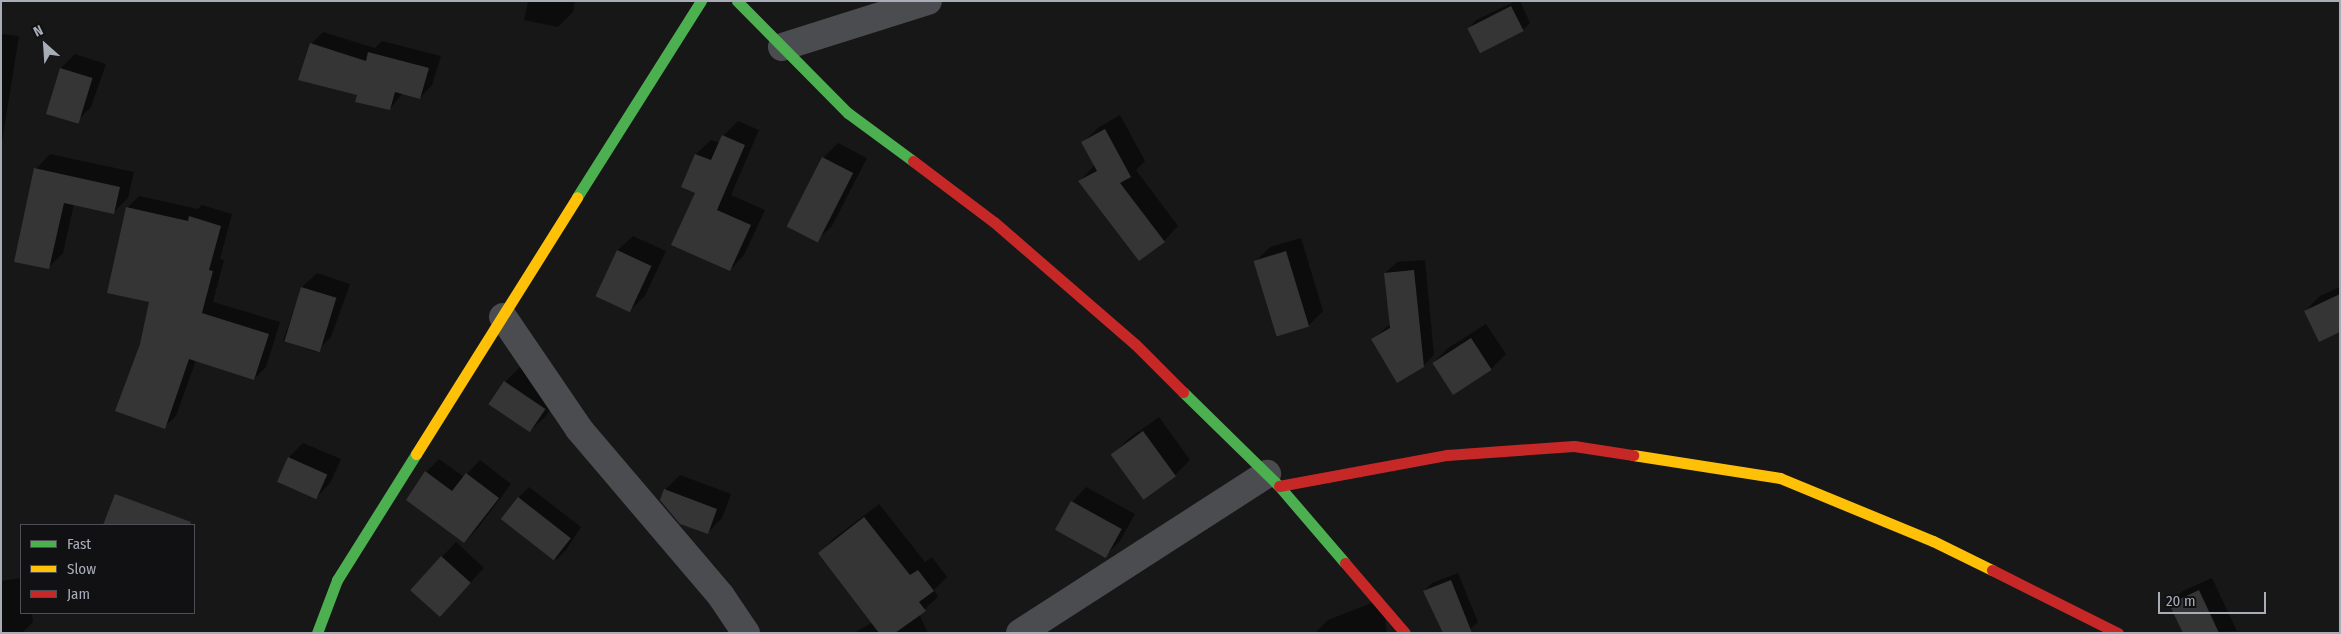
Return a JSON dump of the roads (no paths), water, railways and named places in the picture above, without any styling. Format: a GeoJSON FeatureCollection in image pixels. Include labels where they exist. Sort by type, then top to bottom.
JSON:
{"type":"FeatureCollection","features":[{"type":"Feature","properties":{"kind":"street"},"geometry":{"type":"LineString","coordinates":[[317,633],[337,580],[701,1]]}},
{"type":"Feature","properties":{"kind":"street"},"geometry":{"type":"LineString","coordinates":[[737,1],[848,113],[994,222],[1135,344],[1273,480],[1405,633]]}},
{"type":"Feature","properties":{"kind":"street"},"geometry":{"type":"LineString","coordinates":[[782,46],[928,1]]}},
{"type":"Feature","properties":{"kind":"street"},"geometry":{"type":"LineString","coordinates":[[503,316],[579,429],[721,596],[746,633]]}},
{"type":"Feature","properties":{"kind":"street"},"geometry":{"type":"LineString","coordinates":[[1020,633],[1273,480],[1447,455],[1574,446],[1780,478],[1933,541],[2118,633]]}}]}
